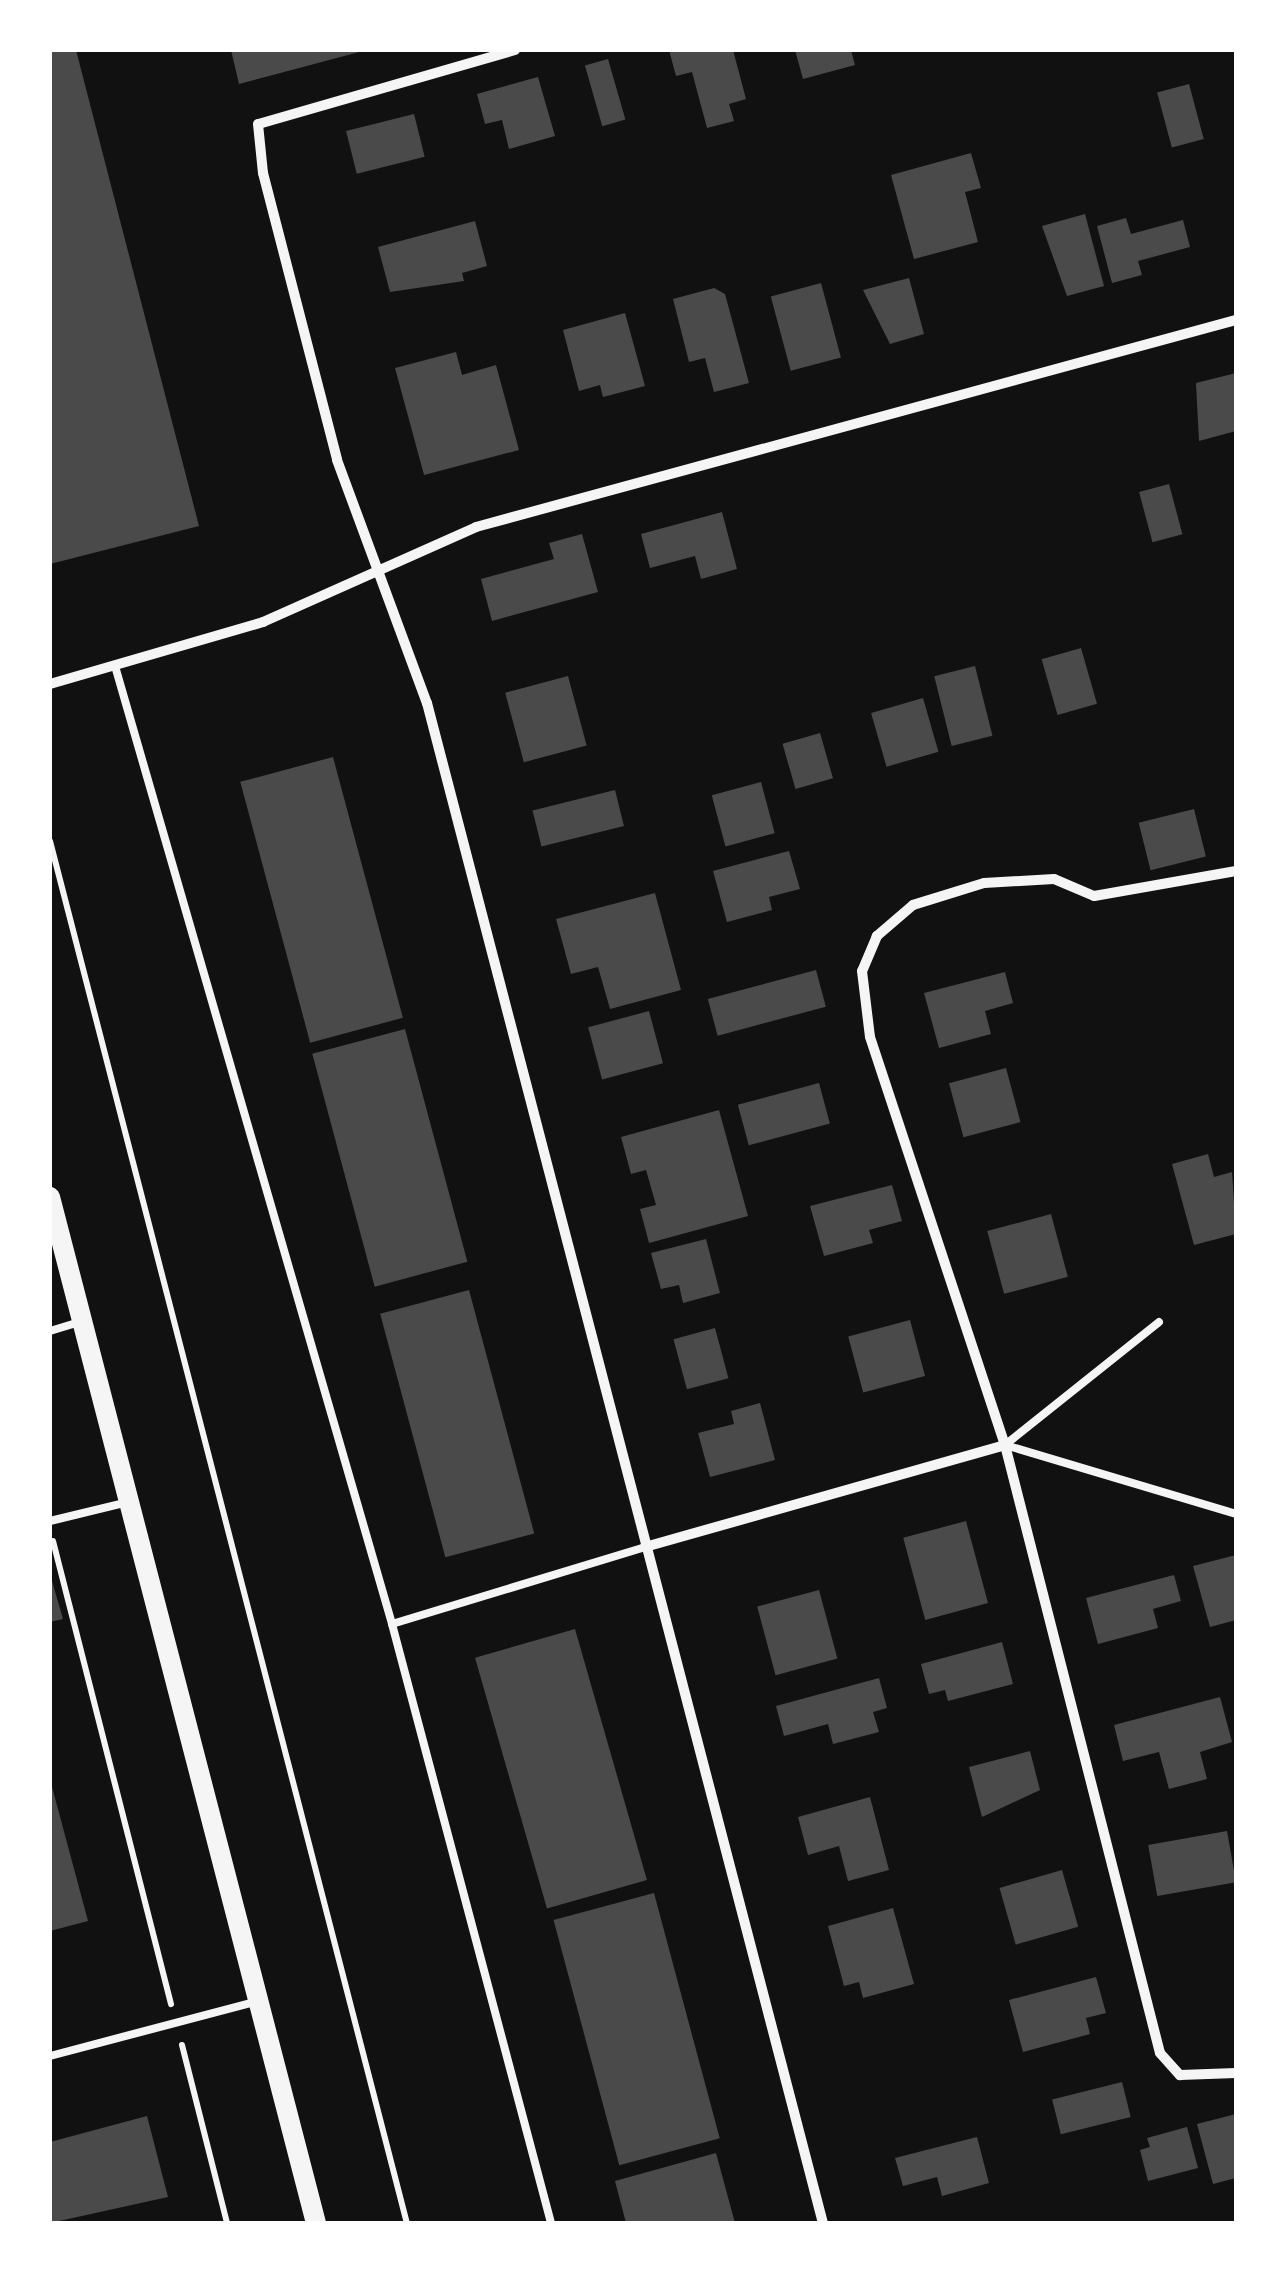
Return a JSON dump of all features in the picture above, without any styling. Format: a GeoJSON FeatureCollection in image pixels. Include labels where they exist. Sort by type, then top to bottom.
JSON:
{"type":"FeatureCollection","features":[{"type":"Feature","properties":{"kind":"main road"},"geometry":{"type":"LineString","coordinates":[[50,1197],[316,2223]]}},
{"type":"Feature","properties":{"kind":"street"},"geometry":{"type":"LineString","coordinates":[[516,50],[258,124],[327,422],[375,572],[427,703],[823,2223]]}},
{"type":"Feature","properties":{"kind":"street"},"geometry":{"type":"LineString","coordinates":[[50,684],[263,622],[476,527],[1236,320]]}},
{"type":"Feature","properties":{"kind":"street"},"geometry":{"type":"LineString","coordinates":[[1236,871],[1094,896],[1054,879],[984,883],[913,905],[878,936],[862,971],[870,1038],[1005,1445],[1150,2001],[1160,2053],[1180,2075],[1236,2074]]}},
{"type":"Feature","properties":{"kind":"street"},"geometry":{"type":"LineString","coordinates":[[645,1547],[1005,1445]]}},
{"type":"Feature","properties":{"kind":"lane"},"geometry":{"type":"LineString","coordinates":[[115,666],[392,1624],[551,2223]]}},
{"type":"Feature","properties":{"kind":"lane"},"geometry":{"type":"LineString","coordinates":[[50,1331],[83,1321]]}},
{"type":"Feature","properties":{"kind":"lane"},"geometry":{"type":"LineString","coordinates":[[1005,1445],[1160,1322]]}},
{"type":"Feature","properties":{"kind":"lane"},"geometry":{"type":"LineString","coordinates":[[1005,1445],[1236,1514]]}},
{"type":"Feature","properties":{"kind":"lane"},"geometry":{"type":"LineString","coordinates":[[50,1520],[128,1502]]}},
{"type":"Feature","properties":{"kind":"lane"},"geometry":{"type":"LineString","coordinates":[[392,1624],[645,1547]]}},
{"type":"Feature","properties":{"kind":"lane"},"geometry":{"type":"LineString","coordinates":[[50,2056],[260,2001]]}},
{"type":"Feature","properties":{"kind":"path"},"geometry":{"type":"LineString","coordinates":[[50,840],[407,2223]]}},
{"type":"Feature","properties":{"kind":"path"},"geometry":{"type":"LineString","coordinates":[[50,1530],[227,2223]]}},
{"type":"Feature","properties":{"kind":"building"},"geometry":{"type":"Polygon","coordinates":[[[50,50],[76,50],[199,526],[50,564],[50,50]]]}},
{"type":"Feature","properties":{"kind":"building"},"geometry":{"type":"Polygon","coordinates":[[[231,50],[363,50],[363,51],[239,84],[231,50]]]}},
{"type":"Feature","properties":{"kind":"building"},"geometry":{"type":"Polygon","coordinates":[[[669,50],[733,50],[746,99],[729,104],[734,121],[707,128],[692,72],[676,76],[669,50]]]}},
{"type":"Feature","properties":{"kind":"building"},"geometry":{"type":"Polygon","coordinates":[[[795,50],[851,50],[855,65],[803,79],[795,50]]]}},
{"type":"Feature","properties":{"kind":"building"},"geometry":{"type":"Polygon","coordinates":[[[608,59],[625,120],[602,126],[585,66],[608,59]]]}},
{"type":"Feature","properties":{"kind":"building"},"geometry":{"type":"Polygon","coordinates":[[[538,77],[555,136],[509,149],[502,120],[485,124],[477,94],[538,77]]]}},
{"type":"Feature","properties":{"kind":"building"},"geometry":{"type":"Polygon","coordinates":[[[1189,84],[1204,139],[1172,148],[1157,93],[1189,84]]]}},
{"type":"Feature","properties":{"kind":"building"},"geometry":{"type":"Polygon","coordinates":[[[414,114],[425,157],[357,174],[346,131],[414,114]]]}},
{"type":"Feature","properties":{"kind":"building"},"geometry":{"type":"Polygon","coordinates":[[[971,153],[981,188],[965,192],[978,242],[914,259],[891,175],[971,153]]]}},
{"type":"Feature","properties":{"kind":"building"},"geometry":{"type":"Polygon","coordinates":[[[1085,214],[1104,286],[1067,296],[1042,226],[1085,214]]]}},
{"type":"Feature","properties":{"kind":"building"},"geometry":{"type":"Polygon","coordinates":[[[1126,218],[1131,234],[1183,220],[1190,247],[1138,261],[1142,275],[1112,283],[1097,226],[1126,218]]]}},
{"type":"Feature","properties":{"kind":"building"},"geometry":{"type":"Polygon","coordinates":[[[475,221],[487,266],[462,273],[464,281],[390,292],[378,247],[475,221]]]}},
{"type":"Feature","properties":{"kind":"building"},"geometry":{"type":"Polygon","coordinates":[[[909,278],[924,334],[890,344],[863,290],[909,278]]]}},
{"type":"Feature","properties":{"kind":"building"},"geometry":{"type":"Polygon","coordinates":[[[821,283],[841,357],[791,371],[771,296],[821,283]]]}},
{"type":"Feature","properties":{"kind":"building"},"geometry":{"type":"Polygon","coordinates":[[[714,288],[725,294],[749,383],[714,392],[705,358],[689,362],[673,299],[714,288]]]}},
{"type":"Feature","properties":{"kind":"building"},"geometry":{"type":"Polygon","coordinates":[[[625,313],[645,386],[603,397],[600,385],[579,391],[563,330],[625,313]]]}},
{"type":"Feature","properties":{"kind":"building"},"geometry":{"type":"Polygon","coordinates":[[[456,352],[462,375],[496,365],[519,450],[424,475],[395,368],[456,352]]]}},
{"type":"Feature","properties":{"kind":"building"},"geometry":{"type":"Polygon","coordinates":[[[1236,373],[1236,431],[1199,441],[1196,383],[1236,373]]]}},
{"type":"Feature","properties":{"kind":"building"},"geometry":{"type":"Polygon","coordinates":[[[1169,484],[1182,534],[1153,542],[1139,492],[1169,484]]]}},
{"type":"Feature","properties":{"kind":"building"},"geometry":{"type":"Polygon","coordinates":[[[722,512],[737,569],[701,579],[695,556],[650,568],[641,534],[722,512]]]}},
{"type":"Feature","properties":{"kind":"building"},"geometry":{"type":"Polygon","coordinates":[[[582,534],[598,592],[492,621],[481,579],[554,559],[549,543],[582,534]]]}},
{"type":"Feature","properties":{"kind":"building"},"geometry":{"type":"Polygon","coordinates":[[[1081,648],[1097,704],[1058,715],[1042,659],[1081,648]]]}},
{"type":"Feature","properties":{"kind":"building"},"geometry":{"type":"Polygon","coordinates":[[[975,666],[992,736],[952,746],[934,676],[975,666]]]}},
{"type":"Feature","properties":{"kind":"building"},"geometry":{"type":"Polygon","coordinates":[[[568,676],[587,746],[524,762],[505,693],[568,676]]]}},
{"type":"Feature","properties":{"kind":"building"},"geometry":{"type":"Polygon","coordinates":[[[923,698],[938,752],[887,767],[871,713],[923,698]]]}},
{"type":"Feature","properties":{"kind":"building"},"geometry":{"type":"Polygon","coordinates":[[[820,733],[833,778],[795,789],[783,744],[820,733]]]}},
{"type":"Feature","properties":{"kind":"building"},"geometry":{"type":"Polygon","coordinates":[[[333,757],[403,1018],[310,1043],[240,782],[333,757]]]}},
{"type":"Feature","properties":{"kind":"building"},"geometry":{"type":"Polygon","coordinates":[[[761,782],[775,833],[725,846],[712,795],[761,782]]]}},
{"type":"Feature","properties":{"kind":"building"},"geometry":{"type":"Polygon","coordinates":[[[615,790],[624,826],[541,846],[533,811],[615,790]]]}},
{"type":"Feature","properties":{"kind":"building"},"geometry":{"type":"Polygon","coordinates":[[[1194,809],[1206,857],[1151,870],[1139,823],[1194,809]]]}},
{"type":"Feature","properties":{"kind":"building"},"geometry":{"type":"Polygon","coordinates":[[[789,851],[800,889],[769,897],[772,910],[727,922],[713,871],[789,851]]]}},
{"type":"Feature","properties":{"kind":"building"},"geometry":{"type":"Polygon","coordinates":[[[655,893],[681,990],[610,1009],[598,967],[571,974],[556,919],[655,893]]]}},
{"type":"Feature","properties":{"kind":"building"},"geometry":{"type":"Polygon","coordinates":[[[816,970],[826,1007],[718,1036],[708,999],[816,970]]]}},
{"type":"Feature","properties":{"kind":"building"},"geometry":{"type":"Polygon","coordinates":[[[1005,972],[1013,1003],[985,1011],[991,1034],[939,1048],[924,993],[1005,972]]]}},
{"type":"Feature","properties":{"kind":"building"},"geometry":{"type":"Polygon","coordinates":[[[649,1011],[663,1063],[602,1079],[588,1027],[649,1011]]]}},
{"type":"Feature","properties":{"kind":"building"},"geometry":{"type":"Polygon","coordinates":[[[405,1029],[467,1262],[375,1287],[312,1054],[405,1029]]]}},
{"type":"Feature","properties":{"kind":"building"},"geometry":{"type":"Polygon","coordinates":[[[1006,1068],[1020,1122],[964,1137],[949,1083],[1006,1068]]]}},
{"type":"Feature","properties":{"kind":"building"},"geometry":{"type":"Polygon","coordinates":[[[819,1083],[830,1124],[749,1145],[738,1105],[819,1083]]]}},
{"type":"Feature","properties":{"kind":"building"},"geometry":{"type":"Polygon","coordinates":[[[719,1110],[748,1216],[649,1243],[640,1209],[656,1205],[646,1170],[631,1174],[621,1137],[719,1110]]]}},
{"type":"Feature","properties":{"kind":"building"},"geometry":{"type":"Polygon","coordinates":[[[1208,1154],[1214,1177],[1232,1172],[1236,1234],[1194,1245],[1172,1164],[1208,1154]]]}},
{"type":"Feature","properties":{"kind":"building"},"geometry":{"type":"Polygon","coordinates":[[[892,1185],[902,1221],[869,1230],[873,1243],[824,1256],[810,1206],[892,1185]]]}},
{"type":"Feature","properties":{"kind":"building"},"geometry":{"type":"Polygon","coordinates":[[[1051,1214],[1068,1277],[1004,1294],[987,1231],[1051,1214]]]}},
{"type":"Feature","properties":{"kind":"building"},"geometry":{"type":"Polygon","coordinates":[[[706,1239],[720,1293],[683,1303],[679,1285],[661,1289],[651,1253],[706,1239]]]}},
{"type":"Feature","properties":{"kind":"building"},"geometry":{"type":"Polygon","coordinates":[[[469,1290],[534,1533],[445,1557],[380,1314],[469,1290]]]}},
{"type":"Feature","properties":{"kind":"building"},"geometry":{"type":"Polygon","coordinates":[[[910,1320],[925,1376],[863,1393],[848,1337],[910,1320]]]}},
{"type":"Feature","properties":{"kind":"building"},"geometry":{"type":"Polygon","coordinates":[[[715,1328],[728,1378],[687,1389],[673,1339],[715,1328]]]}},
{"type":"Feature","properties":{"kind":"building"},"geometry":{"type":"Polygon","coordinates":[[[760,1403],[775,1460],[710,1477],[698,1433],[734,1424],[731,1411],[760,1403]]]}},
{"type":"Feature","properties":{"kind":"building"},"geometry":{"type":"Polygon","coordinates":[[[966,1521],[988,1603],[925,1620],[903,1538],[966,1521]]]}},
{"type":"Feature","properties":{"kind":"building"},"geometry":{"type":"Polygon","coordinates":[[[1236,1555],[1236,1620],[1210,1627],[1193,1566],[1236,1555]]]}},
{"type":"Feature","properties":{"kind":"building"},"geometry":{"type":"Polygon","coordinates":[[[50,1574],[63,1619],[50,1622],[50,1574]]]}},
{"type":"Feature","properties":{"kind":"building"},"geometry":{"type":"Polygon","coordinates":[[[1174,1575],[1181,1601],[1153,1609],[1158,1628],[1098,1644],[1086,1598],[1174,1575]]]}},
{"type":"Feature","properties":{"kind":"building"},"geometry":{"type":"Polygon","coordinates":[[[819,1590],[837,1659],[776,1675],[757,1607],[819,1590]]]}},
{"type":"Feature","properties":{"kind":"building"},"geometry":{"type":"Polygon","coordinates":[[[575,1629],[647,1880],[547,1909],[475,1658],[575,1629]]]}},
{"type":"Feature","properties":{"kind":"building"},"geometry":{"type":"Polygon","coordinates":[[[1002,1642],[1013,1684],[948,1701],[945,1690],[929,1694],[921,1664],[1002,1642]]]}},
{"type":"Feature","properties":{"kind":"building"},"geometry":{"type":"Polygon","coordinates":[[[879,1678],[887,1708],[873,1712],[879,1732],[833,1744],[828,1724],[784,1736],[776,1706],[879,1678]]]}},
{"type":"Feature","properties":{"kind":"building"},"geometry":{"type":"Polygon","coordinates":[[[1220,1697],[1232,1742],[1200,1752],[1207,1779],[1169,1789],[1159,1752],[1123,1761],[1114,1725],[1220,1697]]]}},
{"type":"Feature","properties":{"kind":"building"},"geometry":{"type":"Polygon","coordinates":[[[1030,1751],[1040,1790],[982,1817],[969,1767],[1030,1751]]]}},
{"type":"Feature","properties":{"kind":"building"},"geometry":{"type":"Polygon","coordinates":[[[50,1784],[88,1921],[50,1931],[50,1784]]]}},
{"type":"Feature","properties":{"kind":"building"},"geometry":{"type":"Polygon","coordinates":[[[870,1797],[889,1870],[848,1881],[839,1846],[808,1855],[798,1817],[870,1797]]]}},
{"type":"Feature","properties":{"kind":"building"},"geometry":{"type":"Polygon","coordinates":[[[1227,1831],[1236,1882],[1157,1896],[1148,1845],[1227,1831]]]}},
{"type":"Feature","properties":{"kind":"building"},"geometry":{"type":"Polygon","coordinates":[[[1062,1870],[1078,1927],[1016,1945],[1000,1888],[1062,1870]]]}},
{"type":"Feature","properties":{"kind":"building"},"geometry":{"type":"Polygon","coordinates":[[[654,1893],[720,2138],[619,2165],[554,1920],[654,1893]]]}},
{"type":"Feature","properties":{"kind":"building"},"geometry":{"type":"Polygon","coordinates":[[[893,1908],[914,1984],[863,1998],[859,1982],[844,1986],[828,1926],[893,1908]]]}},
{"type":"Feature","properties":{"kind":"building"},"geometry":{"type":"Polygon","coordinates":[[[1096,1977],[1106,2013],[1086,2018],[1090,2034],[1023,2052],[1009,2000],[1096,1977]]]}},
{"type":"Feature","properties":{"kind":"building"},"geometry":{"type":"Polygon","coordinates":[[[1122,2082],[1131,2117],[1061,2134],[1052,2099],[1122,2082]]]}},
{"type":"Feature","properties":{"kind":"building"},"geometry":{"type":"Polygon","coordinates":[[[1236,2114],[1236,2178],[1213,2184],[1197,2124],[1236,2114]]]}},
{"type":"Feature","properties":{"kind":"building"},"geometry":{"type":"Polygon","coordinates":[[[147,2116],[168,2197],[50,2223],[50,2142],[147,2116]]]}},
{"type":"Feature","properties":{"kind":"building"},"geometry":{"type":"Polygon","coordinates":[[[1187,2127],[1198,2168],[1148,2181],[1140,2150],[1150,2147],[1147,2138],[1187,2127]]]}},
{"type":"Feature","properties":{"kind":"building"},"geometry":{"type":"Polygon","coordinates":[[[977,2137],[989,2183],[942,2196],[937,2177],[903,2186],[895,2158],[977,2137]]]}},
{"type":"Feature","properties":{"kind":"building"},"geometry":{"type":"Polygon","coordinates":[[[716,2153],[735,2223],[626,2223],[615,2181],[716,2153]]]}}]}
